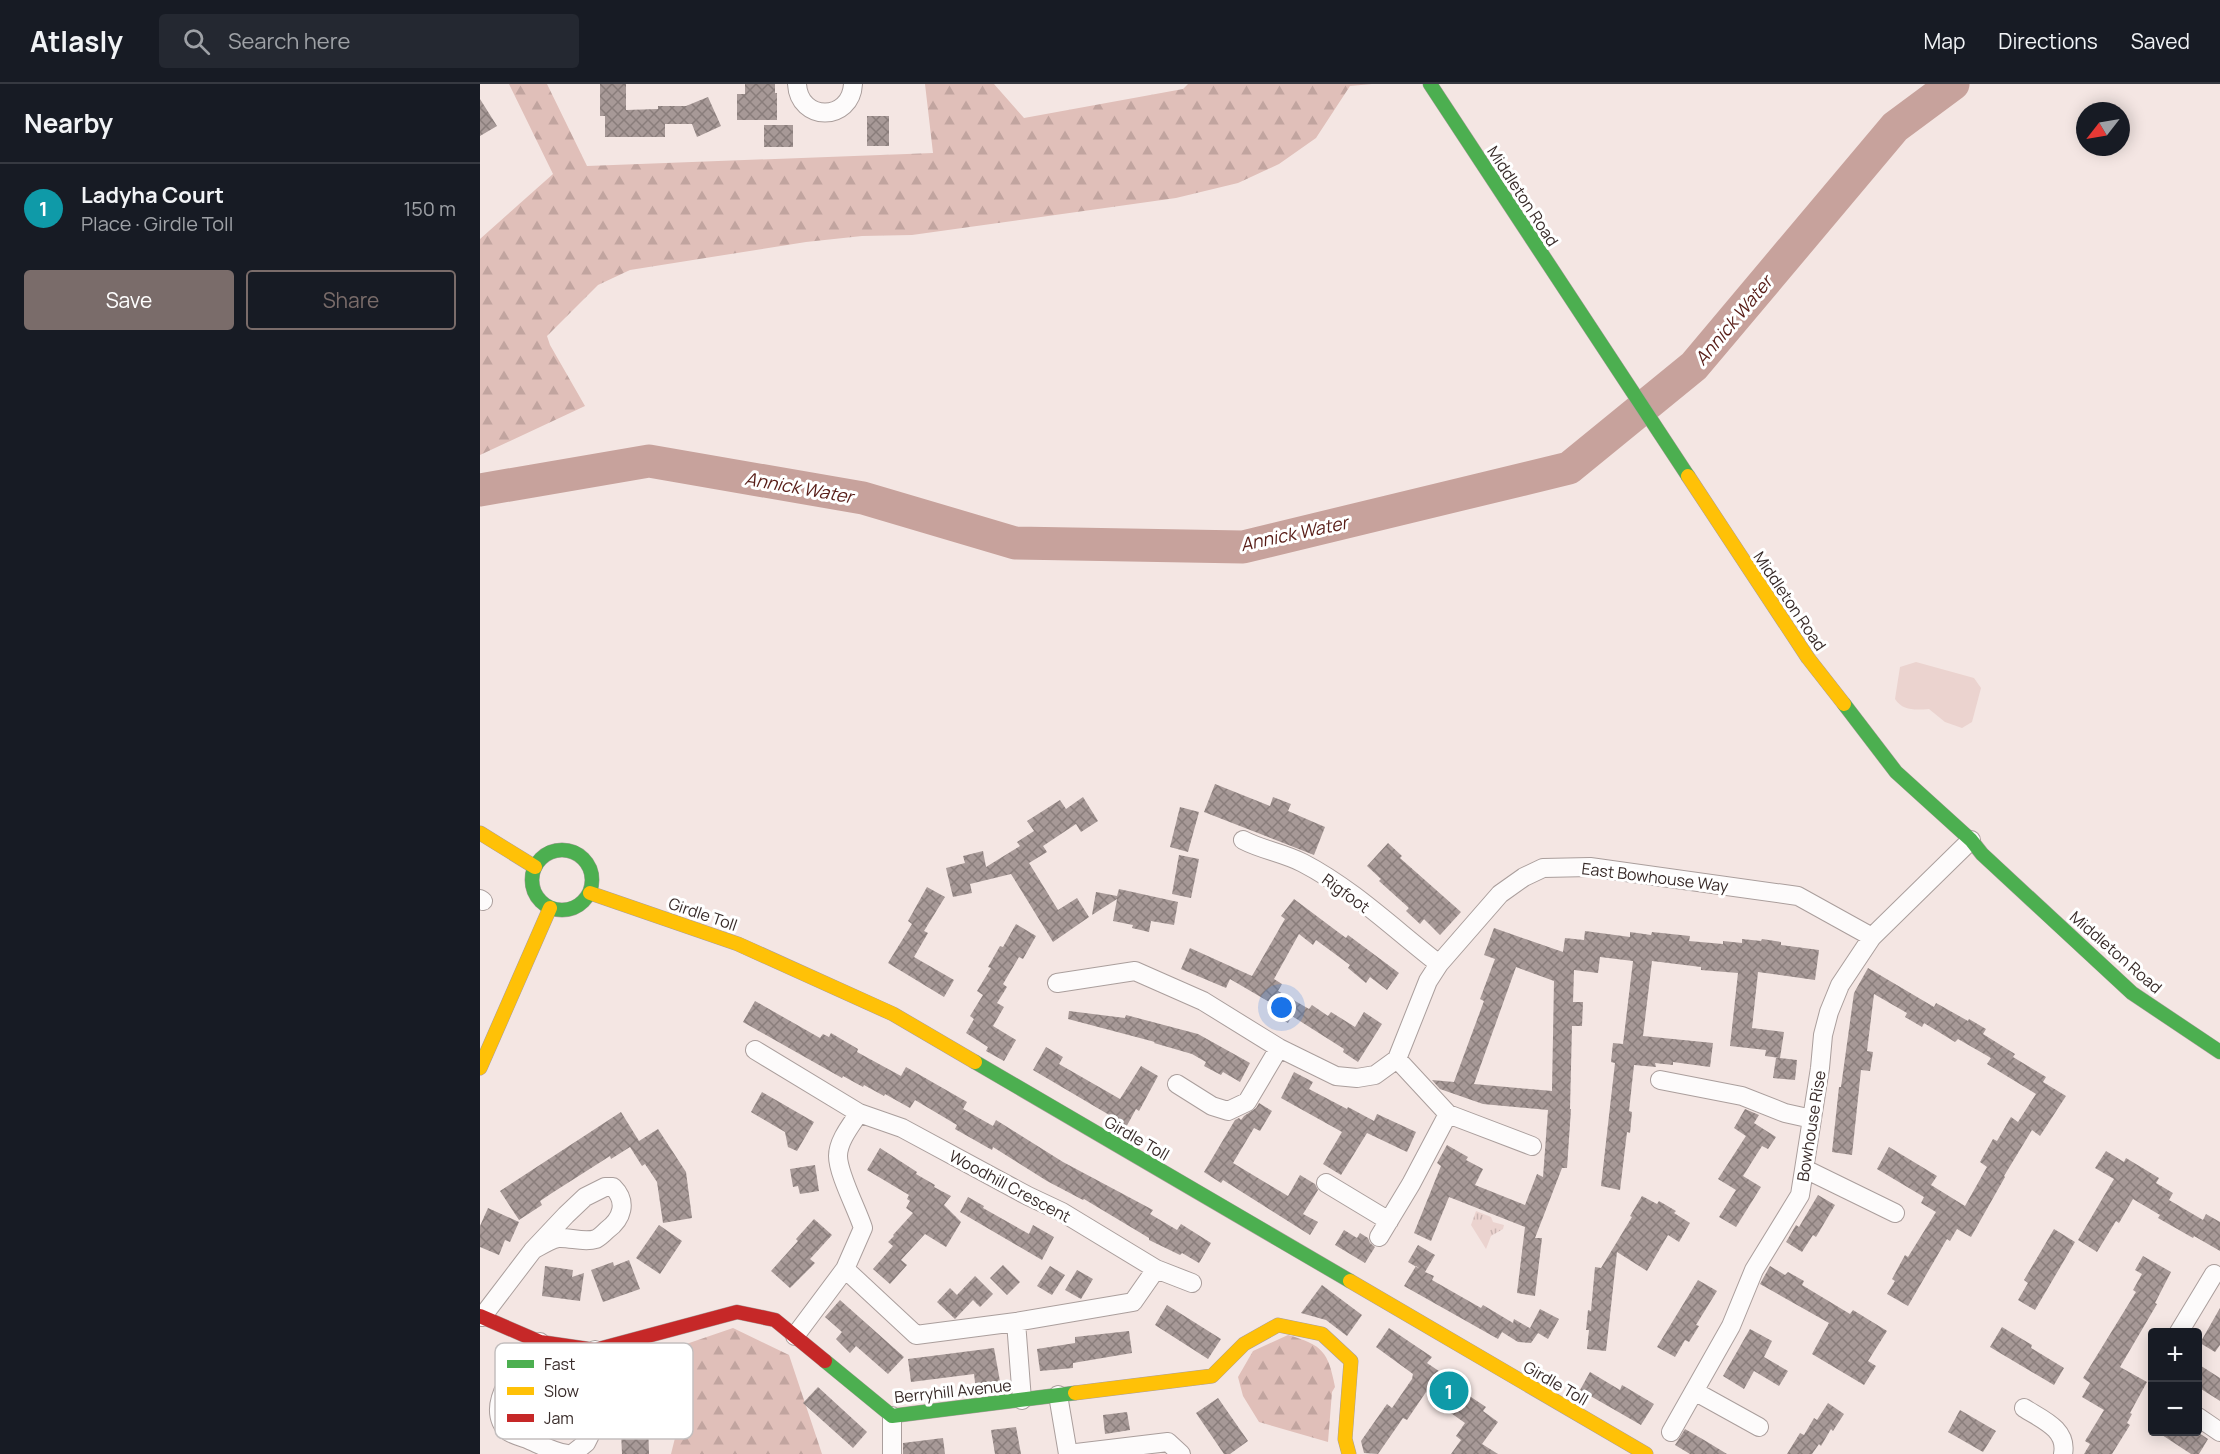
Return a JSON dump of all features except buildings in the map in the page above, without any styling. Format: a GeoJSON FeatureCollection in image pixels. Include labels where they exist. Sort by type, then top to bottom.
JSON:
{"type":"FeatureCollection","features":[{"type":"Feature","properties":{"kind":"street"},"geometry":{"type":"LineString","coordinates":[[798,84],[798,92],[802,101],[812,110],[828,113],[845,105],[852,92],[853,84]]}},
{"type":"Feature","properties":{"kind":"street","name":"Middleton Road"},"geometry":{"type":"LineString","coordinates":[[1430,84],[1808,658],[1896,772],[2132,993],[2220,1052]]}},
{"type":"Feature","properties":{"kind":"street"},"geometry":{"type":"LineString","coordinates":[[480,833],[535,867]]}},
{"type":"Feature","properties":{"kind":"street","name":"Rigfoot"},"geometry":{"type":"LineString","coordinates":[[1243,840],[1258,848],[1301,862],[1339,885],[1439,964]]}},
{"type":"Feature","properties":{"kind":"street","name":"Bowhouse Rise"},"geometry":{"type":"LineString","coordinates":[[1671,1432],[1731,1326],[1754,1270],[1800,1194],[1823,1035],[1828,1012],[1840,985],[1872,937],[1971,840]]}},
{"type":"Feature","properties":{"kind":"street"},"geometry":{"type":"LineString","coordinates":[[569,850],[584,859],[592,873],[593,884],[590,893],[578,907],[567,911],[550,908],[535,895],[532,886],[535,867],[541,858],[549,853],[569,850]]}},
{"type":"Feature","properties":{"kind":"street","name":"East Bowhouse Way"},"geometry":{"type":"LineString","coordinates":[[1397,1059],[1428,981],[1439,964],[1500,894],[1524,877],[1543,868],[1569,866],[1647,874],[1798,896],[1872,937]]}},
{"type":"Feature","properties":{"kind":"street","name":"Girdle Toll"},"geometry":{"type":"LineString","coordinates":[[590,893],[738,944],[893,1014],[1646,1454]]}},
{"type":"Feature","properties":{"kind":"street"},"geometry":{"type":"LineString","coordinates":[[480,1068],[550,908]]}},
{"type":"Feature","properties":{"kind":"street"},"geometry":{"type":"LineString","coordinates":[[1058,983],[1135,971],[1203,1001],[1279,1048],[1335,1076],[1357,1078],[1375,1074],[1397,1059],[1448,1114],[1532,1146]]}},
{"type":"Feature","properties":{"kind":"street"},"geometry":{"type":"LineString","coordinates":[[1177,1084],[1212,1106],[1228,1111],[1247,1102],[1279,1048]]}},
{"type":"Feature","properties":{"kind":"street","name":"Woodhill Crescent"},"geometry":{"type":"LineString","coordinates":[[755,1050],[859,1113],[902,1128],[1062,1212],[1156,1269],[1191,1283]]}},
{"type":"Feature","properties":{"kind":"street"},"geometry":{"type":"LineString","coordinates":[[1660,1080],[1724,1092],[1766,1104],[1785,1113],[1812,1119]]}},
{"type":"Feature","properties":{"kind":"street"},"geometry":{"type":"LineString","coordinates":[[795,1336],[845,1269],[863,1228],[840,1172],[838,1154],[845,1134],[859,1113]]}},
{"type":"Feature","properties":{"kind":"street"},"geometry":{"type":"LineString","coordinates":[[1379,1237],[1448,1114]]}},
{"type":"Feature","properties":{"kind":"street"},"geometry":{"type":"LineString","coordinates":[[1805,1169],[1894,1213]]}},
{"type":"Feature","properties":{"kind":"street"},"geometry":{"type":"LineString","coordinates":[[1326,1183],[1389,1221]]}},
{"type":"Feature","properties":{"kind":"street"},"geometry":{"type":"LineString","coordinates":[[481,1317],[533,1250],[585,1197],[605,1187],[613,1188],[619,1194],[622,1203],[621,1215],[615,1224],[596,1239],[577,1241],[557,1238],[533,1250]]}},
{"type":"Feature","properties":{"kind":"street"},"geometry":{"type":"LineString","coordinates":[[845,1269],[916,1335],[1016,1323],[1133,1302],[1156,1269]]}},
{"type":"Feature","properties":{"kind":"street"},"geometry":{"type":"LineString","coordinates":[[2181,1328],[2214,1274]]}},
{"type":"Feature","properties":{"kind":"street","name":"Berryhill Avenue"},"geometry":{"type":"LineString","coordinates":[[621,1343],[737,1312],[775,1320],[892,1416],[1212,1376],[1244,1344],[1278,1325],[1322,1334],[1351,1361],[1345,1439],[1348,1454]]}},
{"type":"Feature","properties":{"kind":"street","name":"Berryhill Avenue"},"geometry":{"type":"LineString","coordinates":[[481,1317],[547,1343]]}},
{"type":"Feature","properties":{"kind":"street"},"geometry":{"type":"LineString","coordinates":[[1016,1323],[1022,1400]]}},
{"type":"Feature","properties":{"kind":"street"},"geometry":{"type":"LineString","coordinates":[[1694,1391],[1759,1427]]}},
{"type":"Feature","properties":{"kind":"street"},"geometry":{"type":"LineString","coordinates":[[1058,1395],[1068,1454],[1168,1442],[1180,1454]]}},
{"type":"Feature","properties":{"kind":"street"},"geometry":{"type":"LineString","coordinates":[[2024,1407],[2057,1429],[2064,1440],[2063,1454]]}},
{"type":"Feature","properties":{"kind":"street"},"geometry":{"type":"LineString","coordinates":[[892,1416],[892,1454]]}},
{"type":"Feature","properties":{"kind":"street"},"geometry":{"type":"LineString","coordinates":[[2202,1420],[2220,1432]]}},
{"type":"Feature","properties":{"kind":"street"},"geometry":{"type":"LineString","coordinates":[[528,1439],[567,1454]]}},
{"type":"Feature","properties":{"kind":"street"},"geometry":{"type":"LineString","coordinates":[[572,1454],[579,1450],[587,1439]]}},
{"type":"Feature","properties":{"kind":"green space"},"geometry":{"type":"Polygon","coordinates":[[[509,84],[547,84],[587,166],[933,153],[925,84],[994,84],[1024,118],[1183,89],[1188,84],[1372,84],[1350,86],[1316,138],[1279,164],[1238,183],[1176,198],[912,235],[862,236],[806,242],[630,270],[598,285],[547,336],[585,406],[480,455],[480,239],[553,174],[509,84]]]}},
{"type":"Feature","properties":{"kind":"green space"},"geometry":{"type":"Polygon","coordinates":[[[1916,662],[1974,678],[1981,688],[1972,722],[1962,728],[1945,722],[1929,709],[1910,709],[1898,703],[1895,699],[1900,667],[1916,662]]]}},
{"type":"Feature","properties":{"kind":"green space"},"geometry":{"type":"Polygon","coordinates":[[[1476,1211],[1491,1217],[1493,1222],[1504,1225],[1503,1229],[1491,1236],[1486,1249],[1471,1225],[1476,1211]]]}},
{"type":"Feature","properties":{"kind":"green space"},"geometry":{"type":"Polygon","coordinates":[[[733,1328],[789,1355],[822,1454],[671,1454],[675,1439],[693,1439],[693,1343],[689,1343],[733,1328]]]}},
{"type":"Feature","properties":{"kind":"green space"},"geometry":{"type":"Polygon","coordinates":[[[1288,1335],[1309,1342],[1316,1347],[1322,1352],[1330,1366],[1335,1387],[1332,1392],[1328,1442],[1259,1422],[1243,1396],[1238,1377],[1253,1351],[1288,1335]]]}},
{"type":"Feature","properties":{"kind":"waterway","name":"Annick Water"},"geometry":{"type":"LineString","coordinates":[[480,490],[649,461],[863,498],[1015,543],[1243,547],[1569,468],[1694,366],[1895,127],[1953,84]]}},
{"type":"Feature","properties":{"kind":"traffic: fast"},"geometry":{"type":"LineString","coordinates":[[1430,84],[1688,476]]}},
{"type":"Feature","properties":{"kind":"traffic: fast"},"geometry":{"type":"LineString","coordinates":[[1844,704],[1896,772],[2132,993],[2220,1052]]}},
{"type":"Feature","properties":{"kind":"traffic: fast"},"geometry":{"type":"LineString","coordinates":[[556,850],[568,850],[579,855],[587,863],[592,880],[590,892],[579,905],[568,910],[556,910],[545,905],[537,897],[532,886],[532,874],[537,863],[545,855],[556,850]]}},
{"type":"Feature","properties":{"kind":"traffic: fast"},"geometry":{"type":"LineString","coordinates":[[975,1062],[1350,1281]]}},
{"type":"Feature","properties":{"kind":"traffic: fast"},"geometry":{"type":"LineString","coordinates":[[825,1361],[892,1416],[1075,1393]]}},
{"type":"Feature","properties":{"kind":"traffic: slow"},"geometry":{"type":"LineString","coordinates":[[1688,476],[1808,658],[1844,704]]}},
{"type":"Feature","properties":{"kind":"traffic: slow"},"geometry":{"type":"LineString","coordinates":[[480,833],[535,867]]}},
{"type":"Feature","properties":{"kind":"traffic: slow"},"geometry":{"type":"LineString","coordinates":[[590,893],[738,944],[893,1014],[975,1062]]}},
{"type":"Feature","properties":{"kind":"traffic: slow"},"geometry":{"type":"LineString","coordinates":[[480,1068],[550,908]]}},
{"type":"Feature","properties":{"kind":"traffic: slow"},"geometry":{"type":"LineString","coordinates":[[1350,1281],[1646,1454]]}},
{"type":"Feature","properties":{"kind":"traffic: slow"},"geometry":{"type":"LineString","coordinates":[[1075,1393],[1212,1376],[1244,1344],[1278,1325],[1322,1334],[1351,1361],[1345,1439],[1349,1454]]}},
{"type":"Feature","properties":{"kind":"traffic: jam"},"geometry":{"type":"LineString","coordinates":[[621,1343],[737,1312],[775,1320],[825,1361]]}},
{"type":"Feature","properties":{"kind":"traffic: jam"},"geometry":{"type":"LineString","coordinates":[[480,1316],[547,1343]]}},
{"type":"Feature","properties":{"kind":"place","name":"Ladyha Court"},"geometry":{"type":"Point","coordinates":[1449,1391]}}]}
